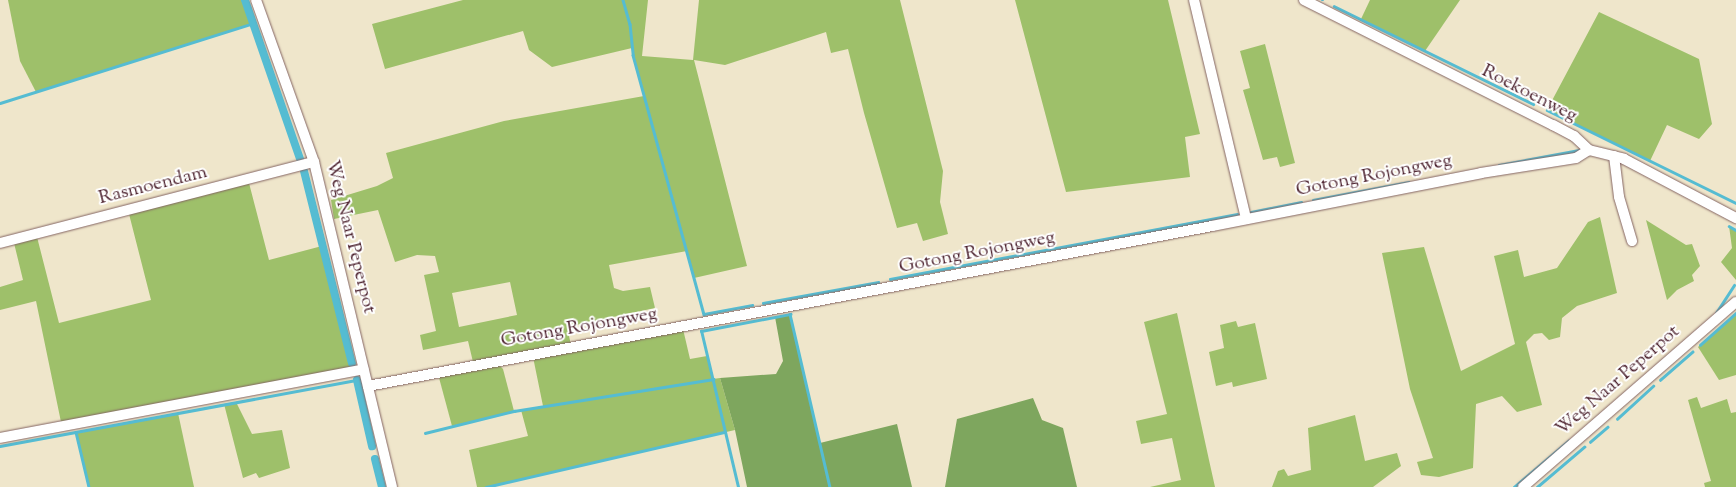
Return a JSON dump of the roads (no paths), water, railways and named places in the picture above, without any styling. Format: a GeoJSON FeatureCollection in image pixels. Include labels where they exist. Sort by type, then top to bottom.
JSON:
{"type":"FeatureCollection","features":[{"type":"Feature","properties":{"kind":"street","name":"Weg Naar Peperpot"},"geometry":{"type":"LineString","coordinates":[[256,0],[314,162],[392,487]]}},
{"type":"Feature","properties":{"kind":"street"},"geometry":{"type":"LineString","coordinates":[[1194,0],[1246,219]]}},
{"type":"Feature","properties":{"kind":"street","name":"Roekoenweg"},"geometry":{"type":"LineString","coordinates":[[1304,0],[1323,4],[1574,136],[1589,150],[1614,156],[1650,172],[1736,218]]}},
{"type":"Feature","properties":{"kind":"street","name":"Gotong Rojongweg"},"geometry":{"type":"LineString","coordinates":[[368,386],[1481,173],[1576,158],[1589,150]]}},
{"type":"Feature","properties":{"kind":"street"},"geometry":{"type":"LineString","coordinates":[[1614,156],[1619,197],[1632,241]]}},
{"type":"Feature","properties":{"kind":"street","name":"Rasmoendam"},"geometry":{"type":"LineString","coordinates":[[0,243],[314,162]]}},
{"type":"Feature","properties":{"kind":"street","name":"Weg Naar Peperpot"},"geometry":{"type":"LineString","coordinates":[[1523,487],[1736,302]]}},
{"type":"Feature","properties":{"kind":"street"},"geometry":{"type":"LineString","coordinates":[[0,438],[364,369]]}},
{"type":"Feature","properties":{"kind":"waterway"},"geometry":{"type":"LineString","coordinates":[[245,0],[300,159]]}},
{"type":"Feature","properties":{"kind":"waterway"},"geometry":{"type":"LineString","coordinates":[[623,0],[630,24],[633,55],[704,314],[752,305]]}},
{"type":"Feature","properties":{"kind":"waterway"},"geometry":{"type":"LineString","coordinates":[[1334,6],[1533,104]]}},
{"type":"Feature","properties":{"kind":"waterway"},"geometry":{"type":"LineString","coordinates":[[0,103],[254,23]]}},
{"type":"Feature","properties":{"kind":"waterway"},"geometry":{"type":"LineString","coordinates":[[1547,110],[1736,203]]}},
{"type":"Feature","properties":{"kind":"waterway"},"geometry":{"type":"LineString","coordinates":[[1499,165],[1579,150]]}},
{"type":"Feature","properties":{"kind":"waterway"},"geometry":{"type":"LineString","coordinates":[[304,171],[352,363]]}},
{"type":"Feature","properties":{"kind":"waterway"},"geometry":{"type":"LineString","coordinates":[[1313,200],[1408,182]]}},
{"type":"Feature","properties":{"kind":"waterway"},"geometry":{"type":"LineString","coordinates":[[1251,212],[1301,202]]}},
{"type":"Feature","properties":{"kind":"waterway"},"geometry":{"type":"LineString","coordinates":[[890,279],[1237,214]]}},
{"type":"Feature","properties":{"kind":"waterway"},"geometry":{"type":"LineString","coordinates":[[1729,226],[1736,230]]}},
{"type":"Feature","properties":{"kind":"waterway"},"geometry":{"type":"LineString","coordinates":[[763,303],[878,282]]}},
{"type":"Feature","properties":{"kind":"waterway"},"geometry":{"type":"LineString","coordinates":[[1716,313],[1734,285]]}},
{"type":"Feature","properties":{"kind":"waterway"},"geometry":{"type":"LineString","coordinates":[[1700,345],[1736,313]]}},
{"type":"Feature","properties":{"kind":"waterway"},"geometry":{"type":"LineString","coordinates":[[738,487],[701,331],[790,314],[830,487]]}},
{"type":"Feature","properties":{"kind":"waterway"},"geometry":{"type":"LineString","coordinates":[[1660,380],[1692,352]]}},
{"type":"Feature","properties":{"kind":"waterway"},"geometry":{"type":"LineString","coordinates":[[425,433],[514,411],[713,379]]}},
{"type":"Feature","properties":{"kind":"waterway"},"geometry":{"type":"LineString","coordinates":[[0,446],[357,380]]}},
{"type":"Feature","properties":{"kind":"waterway"},"geometry":{"type":"LineString","coordinates":[[357,380],[372,446]]}},
{"type":"Feature","properties":{"kind":"waterway"},"geometry":{"type":"LineString","coordinates":[[1617,419],[1653,386]]}},
{"type":"Feature","properties":{"kind":"waterway"},"geometry":{"type":"LineString","coordinates":[[1590,442],[1607,427]]}},
{"type":"Feature","properties":{"kind":"waterway"},"geometry":{"type":"LineString","coordinates":[[76,432],[89,487]]}},
{"type":"Feature","properties":{"kind":"waterway"},"geometry":{"type":"LineString","coordinates":[[486,487],[725,432]]}},
{"type":"Feature","properties":{"kind":"waterway"},"geometry":{"type":"LineString","coordinates":[[1514,487],[1568,441]]}},
{"type":"Feature","properties":{"kind":"waterway"},"geometry":{"type":"LineString","coordinates":[[1537,487],[1584,447]]}},
{"type":"Feature","properties":{"kind":"waterway"},"geometry":{"type":"LineString","coordinates":[[375,459],[382,487]]}}]}
